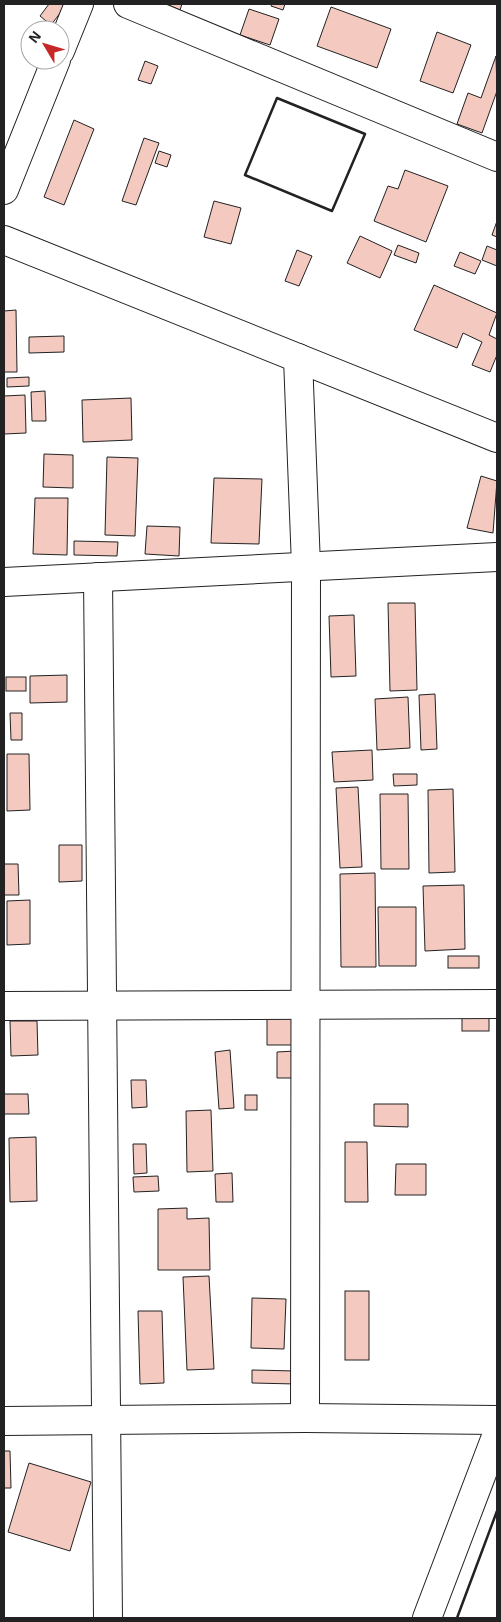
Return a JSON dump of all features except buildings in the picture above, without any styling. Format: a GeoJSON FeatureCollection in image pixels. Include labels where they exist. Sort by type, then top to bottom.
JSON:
{"type":"FeatureCollection","features":[{"type":"Feature","properties":{"kind":"street"},"geometry":{"type":"LineString","coordinates":[[70,26],[79,4]]}},
{"type":"Feature","properties":{"kind":"street"},"geometry":{"type":"LineString","coordinates":[[128,4],[497,157]]}},
{"type":"Feature","properties":{"kind":"street"},"geometry":{"type":"LineString","coordinates":[[4,190],[52,70]]}},
{"type":"Feature","properties":{"kind":"street"},"geometry":{"type":"LineString","coordinates":[[4,240],[497,438]]}},
{"type":"Feature","properties":{"kind":"street"},"geometry":{"type":"LineString","coordinates":[[298,358],[306,566],[305,1418]]}},
{"type":"Feature","properties":{"kind":"street"},"geometry":{"type":"LineString","coordinates":[[4,582],[497,557]]}},
{"type":"Feature","properties":{"kind":"street"},"geometry":{"type":"LineString","coordinates":[[98,577],[108,1618]]}},
{"type":"Feature","properties":{"kind":"street"},"geometry":{"type":"LineString","coordinates":[[4,1006],[497,1004]]}},
{"type":"Feature","properties":{"kind":"street"},"geometry":{"type":"LineString","coordinates":[[4,1421],[305,1418],[497,1420]]}},
{"type":"Feature","properties":{"kind":"street"},"geometry":{"type":"LineString","coordinates":[[427,1618],[497,1434]]}},
{"type":"Feature","properties":{"kind":"wall"},"geometry":{"type":"LineString","coordinates":[[277,98],[365,134],[332,211],[245,175],[277,98]]}},
{"type":"Feature","properties":{"kind":"wall"},"geometry":{"type":"LineString","coordinates":[[457,1618],[497,1511]]}}]}
